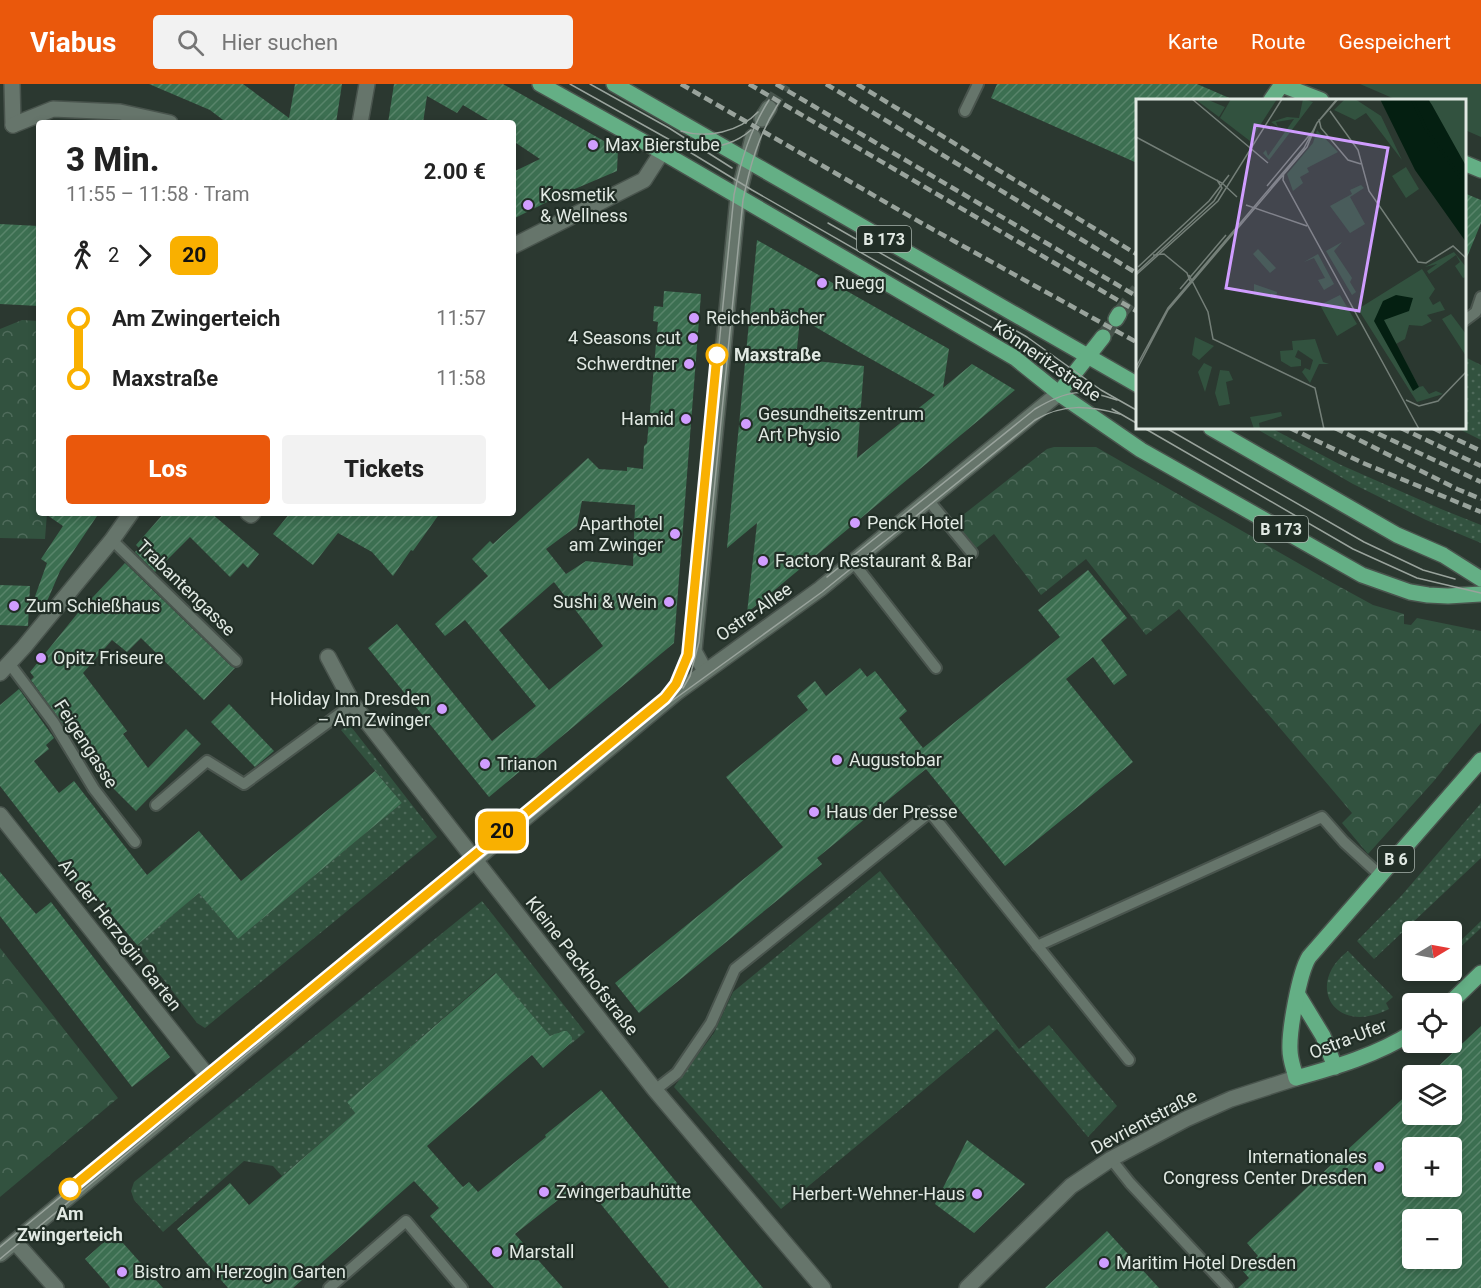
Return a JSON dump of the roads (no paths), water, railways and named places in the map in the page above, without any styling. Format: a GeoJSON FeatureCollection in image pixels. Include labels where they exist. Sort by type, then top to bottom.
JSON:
{"type":"FeatureCollection","features":[{"type":"Feature","properties":{"kind":"main road","name":"Könneritzstraße"},"geometry":{"type":"LineString","coordinates":[[540,84],[662,152],[1015,358],[1059,393],[1141,450],[1362,575],[1410,592],[1428,595],[1481,594]]}},
{"type":"Feature","properties":{"kind":"main road","name":"Könneritzstraße"},"geometry":{"type":"LineString","coordinates":[[614,84],[1136,384]]}},
{"type":"Feature","properties":{"kind":"main road"},"geometry":{"type":"LineString","coordinates":[[1272,99],[1281,84],[1318,99]]}},
{"type":"Feature","properties":{"kind":"main road"},"geometry":{"type":"LineString","coordinates":[[1466,163],[1481,170]]}},
{"type":"Feature","properties":{"kind":"main road"},"geometry":{"type":"LineString","coordinates":[[1059,393],[1102,338]]}},
{"type":"Feature","properties":{"kind":"main road"},"geometry":{"type":"LineString","coordinates":[[1213,429],[1397,535],[1443,555],[1481,579]]}},
{"type":"Feature","properties":{"kind":"main road","name":"B 6"},"geometry":{"type":"LineString","coordinates":[[1296,1078],[1290,1047],[1301,974],[1309,957],[1481,760]]}},
{"type":"Feature","properties":{"kind":"main road"},"geometry":{"type":"LineString","coordinates":[[1460,993],[1481,973]]}},
{"type":"Feature","properties":{"kind":"main road"},"geometry":{"type":"LineString","coordinates":[[1298,995],[1323,1036],[1335,1067]]}},
{"type":"Feature","properties":{"kind":"main road","name":"Ostra-Ufer"},"geometry":{"type":"LineString","coordinates":[[1296,1078],[1335,1067],[1391,1046],[1402,1039]]}},
{"type":"Feature","properties":{"kind":"street"},"geometry":{"type":"LineString","coordinates":[[12,84],[13,125],[53,109],[120,112],[156,120]]}},
{"type":"Feature","properties":{"kind":"street"},"geometry":{"type":"LineString","coordinates":[[361,120],[367,84]]}},
{"type":"Feature","properties":{"kind":"street"},"geometry":{"type":"LineString","coordinates":[[705,671],[694,651],[738,197],[753,137]]}},
{"type":"Feature","properties":{"kind":"street"},"geometry":{"type":"LineString","coordinates":[[516,244],[644,180],[662,152]]}},
{"type":"Feature","properties":{"kind":"street","name":"Ostra-Allee"},"geometry":{"type":"LineString","coordinates":[[0,1254],[705,671],[787,614],[929,501],[1059,393]]}},
{"type":"Feature","properties":{"kind":"street"},"geometry":{"type":"LineString","coordinates":[[3,663],[112,540],[129,516]]}},
{"type":"Feature","properties":{"kind":"street","name":"Kleine Packhofstraße"},"geometry":{"type":"LineString","coordinates":[[328,657],[353,704],[655,1090],[823,1288]]}},
{"type":"Feature","properties":{"kind":"street","name":"An der Herzogin Garten"},"geometry":{"type":"LineString","coordinates":[[0,815],[210,1079]]}},
{"type":"Feature","properties":{"kind":"street","name":"Devrientstraße"},"geometry":{"type":"LineString","coordinates":[[967,1288],[1071,1186],[1111,1159],[1186,1119],[1231,1100],[1296,1078]]}},
{"type":"Feature","properties":{"kind":"street"},"geometry":{"type":"LineString","coordinates":[[15,1242],[56,1288]]}},
{"type":"Feature","properties":{"kind":"lane"},"geometry":{"type":"LineString","coordinates":[[965,111],[978,84]]}},
{"type":"Feature","properties":{"kind":"lane"},"geometry":{"type":"LineString","coordinates":[[1466,320],[1476,312],[1481,297]]}},
{"type":"Feature","properties":{"kind":"lane"},"geometry":{"type":"LineString","coordinates":[[929,501],[972,554]]}},
{"type":"Feature","properties":{"kind":"lane","name":"Trabantengasse"},"geometry":{"type":"LineString","coordinates":[[112,540],[236,661]]}},
{"type":"Feature","properties":{"kind":"lane"},"geometry":{"type":"LineString","coordinates":[[853,562],[936,668]]}},
{"type":"Feature","properties":{"kind":"lane","name":"Feigengasse"},"geometry":{"type":"LineString","coordinates":[[3,663],[54,723],[94,789],[135,842]]}},
{"type":"Feature","properties":{"kind":"lane"},"geometry":{"type":"LineString","coordinates":[[156,805],[207,761],[244,783],[353,704]]}},
{"type":"Feature","properties":{"kind":"lane"},"geometry":{"type":"LineString","coordinates":[[655,1090],[677,1073],[711,1023],[735,969],[930,812],[1129,1060]]}},
{"type":"Feature","properties":{"kind":"lane"},"geometry":{"type":"LineString","coordinates":[[1038,946],[1322,816],[1344,842],[1381,876]]}},
{"type":"Feature","properties":{"kind":"lane"},"geometry":{"type":"LineString","coordinates":[[1111,1159],[1130,1183],[1228,1288]]}},
{"type":"Feature","properties":{"kind":"lane"},"geometry":{"type":"LineString","coordinates":[[329,1288],[406,1221],[462,1288]]}},
{"type":"Feature","properties":{"kind":"tunnel"},"geometry":{"type":"LineString","coordinates":[[769,108],[784,84]]}},
{"type":"Feature","properties":{"kind":"tunnel"},"geometry":{"type":"LineString","coordinates":[[1119,314],[1136,293]]}},
{"type":"Feature","properties":{"kind":"tunnel"},"geometry":{"type":"LineString","coordinates":[[1103,337],[1116,319]]}},
{"type":"Feature","properties":{"kind":"tram line"},"geometry":{"type":"LineString","coordinates":[[570,84],[1022,345],[1087,393]]}},
{"type":"Feature","properties":{"kind":"tram line"},"geometry":{"type":"LineString","coordinates":[[590,84],[669,128],[732,168]]}},
{"type":"Feature","properties":{"kind":"tram line"},"geometry":{"type":"LineString","coordinates":[[685,663],[688,655],[734,195],[747,146],[756,123],[769,100]]}},
{"type":"Feature","properties":{"kind":"tram line"},"geometry":{"type":"LineString","coordinates":[[683,688],[690,676],[699,642],[743,200],[756,150],[765,127],[778,104]]}},
{"type":"Feature","properties":{"kind":"tram line"},"geometry":{"type":"LineString","coordinates":[[681,131],[701,134],[722,132],[742,125],[758,112]]}},
{"type":"Feature","properties":{"kind":"tram line"},"geometry":{"type":"LineString","coordinates":[[701,148],[727,144],[751,130]]}},
{"type":"Feature","properties":{"kind":"tram line"},"geometry":{"type":"LineString","coordinates":[[828,223],[1027,337],[1101,390],[1136,410]]}},
{"type":"Feature","properties":{"kind":"tram line","name":"20"},"geometry":{"type":"LineString","coordinates":[[70,1189],[665,698],[676,684],[688,655],[717,355]]}},
{"type":"Feature","properties":{"kind":"tram line"},"geometry":{"type":"LineString","coordinates":[[827,577],[1035,409],[1056,398],[1075,393],[1094,394],[1117,400]]}},
{"type":"Feature","properties":{"kind":"tram line"},"geometry":{"type":"LineString","coordinates":[[0,1259],[669,703],[822,592],[1035,420],[1056,411],[1076,408],[1098,409],[1120,414]]}},
{"type":"Feature","properties":{"kind":"tram line"},"geometry":{"type":"LineString","coordinates":[[1112,409],[1136,423]]}},
{"type":"Feature","properties":{"kind":"tram line"},"geometry":{"type":"LineString","coordinates":[[1146,429],[1353,549],[1417,578],[1481,593]]}},
{"type":"Feature","properties":{"kind":"tram line"},"geometry":{"type":"LineString","coordinates":[[1168,429],[1364,542],[1423,570],[1455,579]]}},
{"type":"Feature","properties":{"kind":"tram line"},"geometry":{"type":"LineString","coordinates":[[0,1247],[469,859]]}},
{"type":"Feature","properties":{"kind":"railway"},"geometry":{"type":"LineString","coordinates":[[681,84],[925,225],[1136,342]]}},
{"type":"Feature","properties":{"kind":"railway"},"geometry":{"type":"LineString","coordinates":[[749,84],[1136,311]]}},
{"type":"Feature","properties":{"kind":"railway"},"geometry":{"type":"LineString","coordinates":[[776,84],[1136,296]]}},
{"type":"Feature","properties":{"kind":"railway"},"geometry":{"type":"LineString","coordinates":[[826,84],[1136,273]]}},
{"type":"Feature","properties":{"kind":"railway"},"geometry":{"type":"LineString","coordinates":[[857,84],[1136,254]]}},
{"type":"Feature","properties":{"kind":"railway"},"geometry":{"type":"LineString","coordinates":[[1292,429],[1363,463],[1481,512]]}},
{"type":"Feature","properties":{"kind":"railway"},"geometry":{"type":"LineString","coordinates":[[1337,429],[1481,499]]}},
{"type":"Feature","properties":{"kind":"railway"},"geometry":{"type":"LineString","coordinates":[[1368,429],[1481,482]]}},
{"type":"Feature","properties":{"kind":"railway"},"geometry":{"type":"LineString","coordinates":[[1403,429],[1481,466]]}},
{"type":"Feature","properties":{"kind":"railway"},"geometry":{"type":"LineString","coordinates":[[1435,429],[1481,451]]}},
{"type":"Feature","properties":{"kind":"place","name":"Max Bierstube"},"geometry":{"type":"Point","coordinates":[593,145]}},
{"type":"Feature","properties":{"kind":"place","name":"Kosmetik & Wellness"},"geometry":{"type":"Point","coordinates":[528,205]}},
{"type":"Feature","properties":{"kind":"place","name":"Ruegg"},"geometry":{"type":"Point","coordinates":[822,283]}},
{"type":"Feature","properties":{"kind":"place","name":"Reichenbächer"},"geometry":{"type":"Point","coordinates":[694,318]}},
{"type":"Feature","properties":{"kind":"place","name":"4 Seasons cut"},"geometry":{"type":"Point","coordinates":[693,338]}},
{"type":"Feature","properties":{"kind":"place","name":"Maxstraße"},"geometry":{"type":"Point","coordinates":[717,355]}},
{"type":"Feature","properties":{"kind":"place","name":"Schwerdtner"},"geometry":{"type":"Point","coordinates":[689,364]}},
{"type":"Feature","properties":{"kind":"place","name":"Hamid"},"geometry":{"type":"Point","coordinates":[686,419]}},
{"type":"Feature","properties":{"kind":"place","name":"Gesundheitszentrum Art Physio"},"geometry":{"type":"Point","coordinates":[746,424]}},
{"type":"Feature","properties":{"kind":"place","name":"Penck Hotel"},"geometry":{"type":"Point","coordinates":[855,523]}},
{"type":"Feature","properties":{"kind":"place","name":"Aparthotel am Zwinger"},"geometry":{"type":"Point","coordinates":[675,534]}},
{"type":"Feature","properties":{"kind":"place","name":"Factory Restaurant & Bar"},"geometry":{"type":"Point","coordinates":[763,561]}},
{"type":"Feature","properties":{"kind":"place","name":"Sushi & Wein"},"geometry":{"type":"Point","coordinates":[669,602]}},
{"type":"Feature","properties":{"kind":"place","name":"Zum Schießhaus"},"geometry":{"type":"Point","coordinates":[14,606]}},
{"type":"Feature","properties":{"kind":"place","name":"Opitz Friseure"},"geometry":{"type":"Point","coordinates":[41,658]}},
{"type":"Feature","properties":{"kind":"place","name":"Holiday Inn Dresden – Am Zwinger"},"geometry":{"type":"Point","coordinates":[442,709]}},
{"type":"Feature","properties":{"kind":"place","name":"Augustobar"},"geometry":{"type":"Point","coordinates":[837,760]}},
{"type":"Feature","properties":{"kind":"place","name":"Trianon"},"geometry":{"type":"Point","coordinates":[485,764]}},
{"type":"Feature","properties":{"kind":"place","name":"Haus der Presse"},"geometry":{"type":"Point","coordinates":[814,812]}},
{"type":"Feature","properties":{"kind":"place","name":"Internationales Congress Center Dresden"},"geometry":{"type":"Point","coordinates":[1379,1167]}},
{"type":"Feature","properties":{"kind":"place","name":"Am Zwingerteich"},"geometry":{"type":"Point","coordinates":[70,1189]}},
{"type":"Feature","properties":{"kind":"place","name":"Zwingerbauhütte"},"geometry":{"type":"Point","coordinates":[544,1192]}},
{"type":"Feature","properties":{"kind":"place","name":"Herbert-Wehner-Haus"},"geometry":{"type":"Point","coordinates":[977,1194]}},
{"type":"Feature","properties":{"kind":"place","name":"Marstall"},"geometry":{"type":"Point","coordinates":[497,1252]}},
{"type":"Feature","properties":{"kind":"place","name":"Maritim Hotel Dresden"},"geometry":{"type":"Point","coordinates":[1104,1263]}},
{"type":"Feature","properties":{"kind":"place","name":"Bistro am Herzogin Garten"},"geometry":{"type":"Point","coordinates":[122,1272]}}]}
